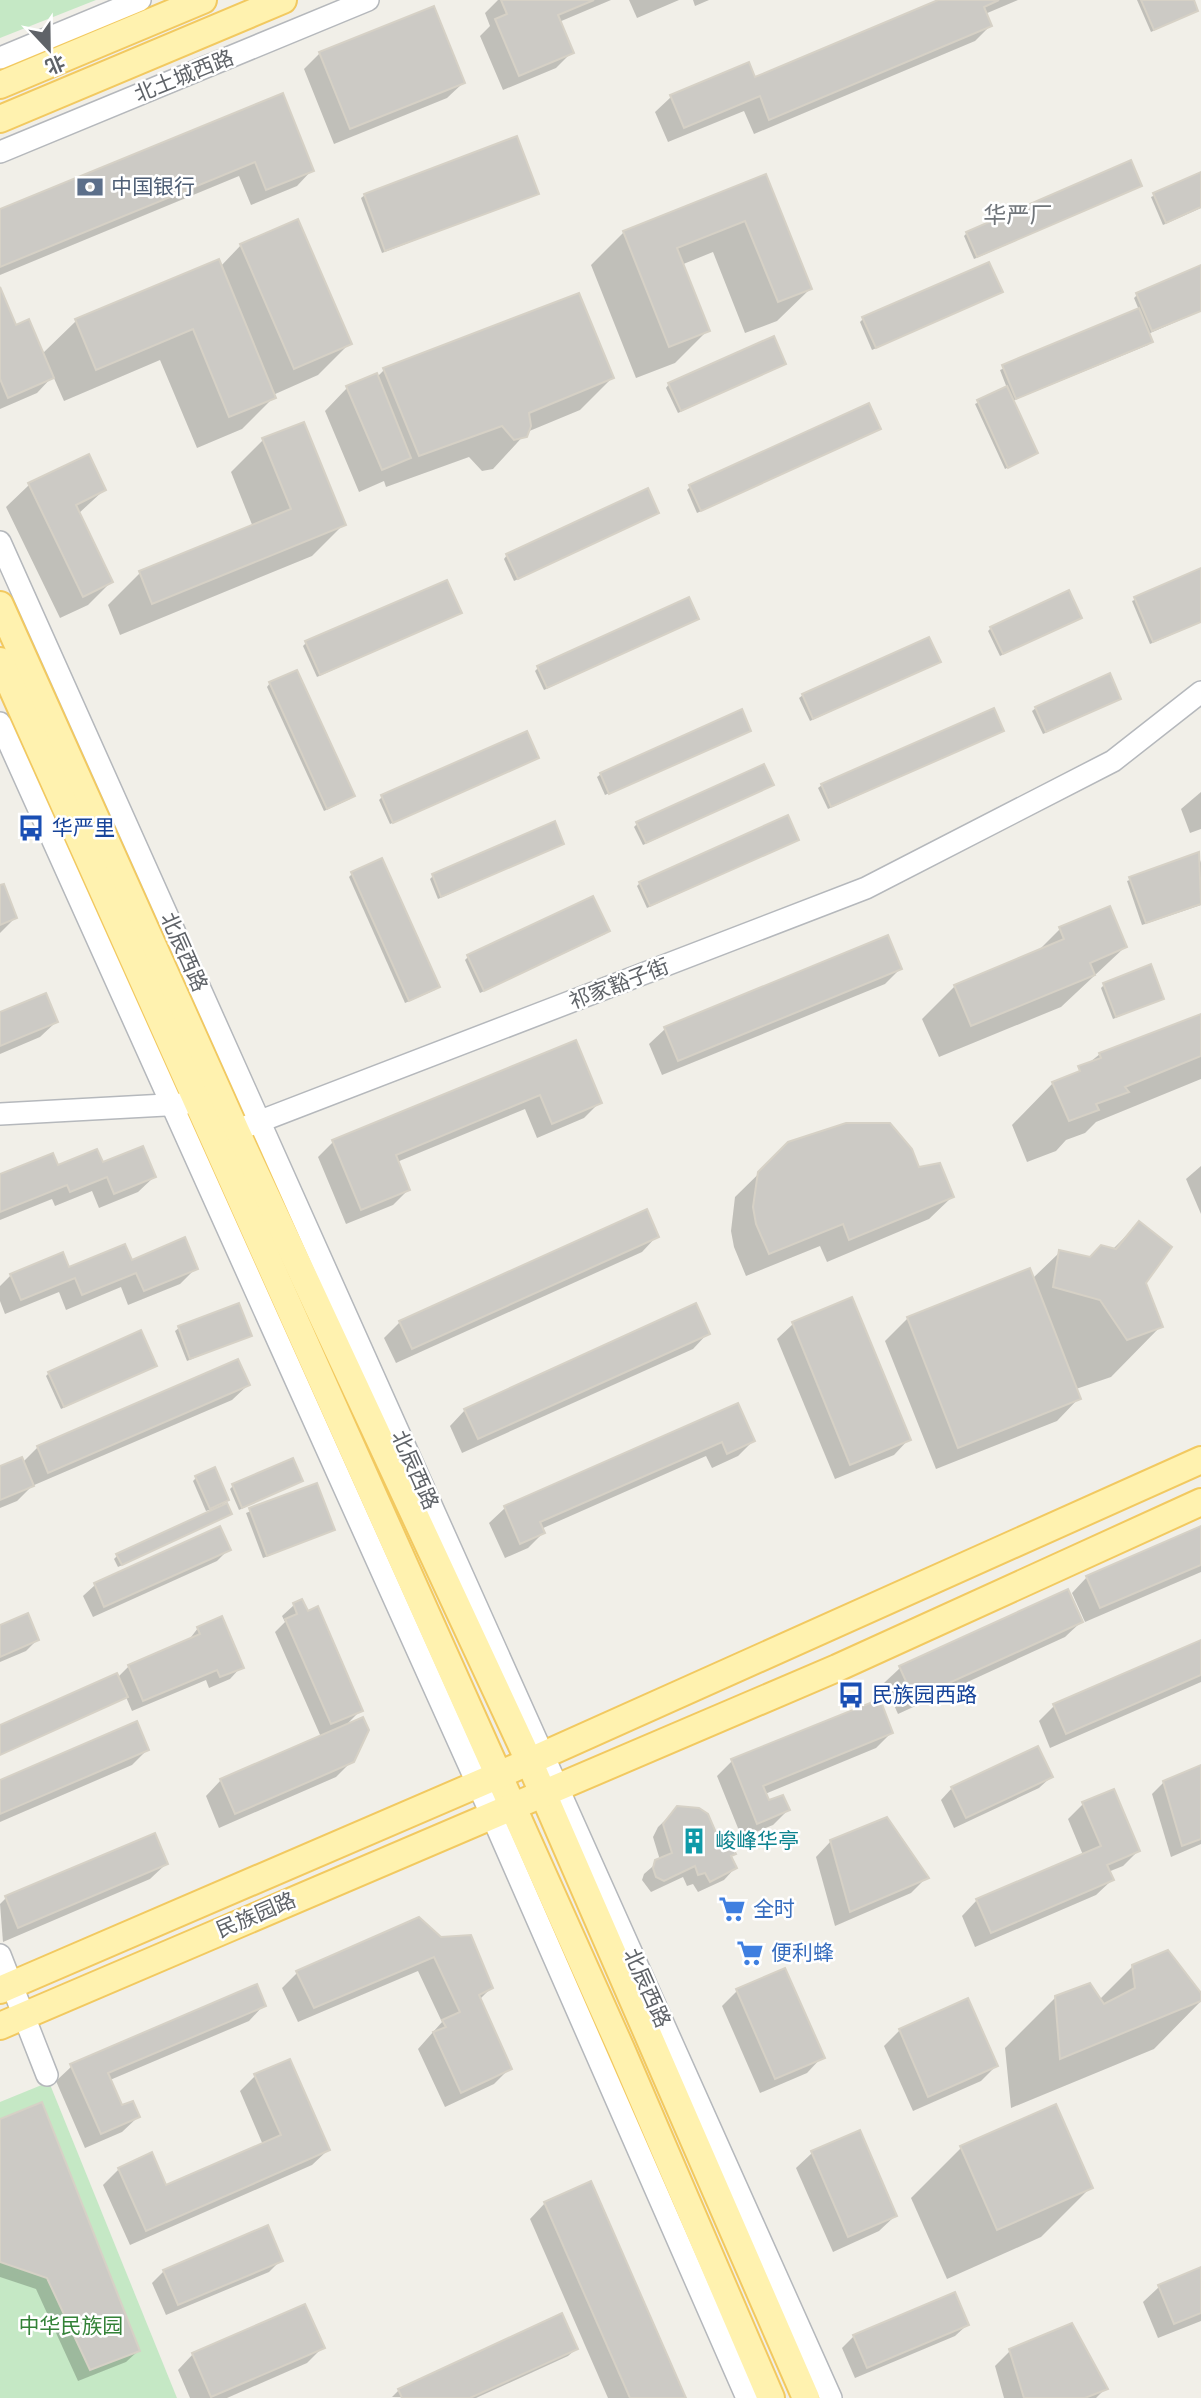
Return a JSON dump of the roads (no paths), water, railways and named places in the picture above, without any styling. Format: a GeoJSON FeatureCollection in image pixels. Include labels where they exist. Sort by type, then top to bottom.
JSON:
{"type":"FeatureCollection","features":[{"type":"Feature","properties":{"kind":"main road"},"geometry":{"type":"LineString","coordinates":[[0,85],[203,0]]}},
{"type":"Feature","properties":{"kind":"main road","name":"北土城西路"},"geometry":{"type":"LineString","coordinates":[[0,119],[283,0]]}},
{"type":"Feature","properties":{"kind":"main road","name":"北辰西路"},"geometry":{"type":"LineString","coordinates":[[0,605],[247,1127],[537,1758],[662,2070],[806,2398]]}},
{"type":"Feature","properties":{"kind":"main road"},"geometry":{"type":"LineString","coordinates":[[0,661],[199,1104],[502,1810],[771,2398]]}},
{"type":"Feature","properties":{"kind":"main road"},"geometry":{"type":"LineString","coordinates":[[537,1758],[1201,1460]]}},
{"type":"Feature","properties":{"kind":"main road"},"geometry":{"type":"LineString","coordinates":[[550,1789],[837,1668],[1201,1502]]}},
{"type":"Feature","properties":{"kind":"main road","name":"民族园路"},"geometry":{"type":"LineString","coordinates":[[6,1987],[537,1758]]}},
{"type":"Feature","properties":{"kind":"main road","name":"民族园路"},"geometry":{"type":"LineString","coordinates":[[12,2020],[550,1789]]}},
{"type":"Feature","properties":{"kind":"main road"},"geometry":{"type":"LineString","coordinates":[[655,2006],[662,2070]]}},
{"type":"Feature","properties":{"kind":"street"},"geometry":{"type":"LineString","coordinates":[[0,58],[140,0]]}},
{"type":"Feature","properties":{"kind":"street","name":"北土城西路"},"geometry":{"type":"LineString","coordinates":[[0,152],[368,0]]}},
{"type":"Feature","properties":{"kind":"street","name":"北辰西路"},"geometry":{"type":"LineString","coordinates":[[0,542],[183,949],[247,1127]]}},
{"type":"Feature","properties":{"kind":"street","name":"祁家豁子街"},"geometry":{"type":"LineString","coordinates":[[247,1127],[866,888],[1113,761],[1201,692]]}},
{"type":"Feature","properties":{"kind":"street"},"geometry":{"type":"LineString","coordinates":[[0,723],[172,1105],[489,1779]]}},
{"type":"Feature","properties":{"kind":"street"},"geometry":{"type":"LineString","coordinates":[[0,1114],[199,1104],[247,1127]]}},
{"type":"Feature","properties":{"kind":"street","name":"北辰西路"},"geometry":{"type":"LineString","coordinates":[[550,1789],[655,2006],[831,2398]]}},
{"type":"Feature","properties":{"kind":"street"},"geometry":{"type":"LineString","coordinates":[[502,1810],[747,2398]]}},
{"type":"Feature","properties":{"kind":"street"},"geometry":{"type":"LineString","coordinates":[[0,1955],[12,2020],[47,2075]]}},
{"type":"Feature","properties":{"kind":"place","name":"中国银行"},"geometry":{"type":"Point","coordinates":[90,187]}},
{"type":"Feature","properties":{"kind":"place","name":"华严里"},"geometry":{"type":"Point","coordinates":[31,828]}},
{"type":"Feature","properties":{"kind":"place","name":"民族园西路"},"geometry":{"type":"Point","coordinates":[851,1695]}},
{"type":"Feature","properties":{"kind":"place","name":"峻峰华亭"},"geometry":{"type":"Point","coordinates":[694,1841]}},
{"type":"Feature","properties":{"kind":"place","name":"全时"},"geometry":{"type":"Point","coordinates":[732,1909]}},
{"type":"Feature","properties":{"kind":"place","name":"便利蜂"},"geometry":{"type":"Point","coordinates":[750,1953]}},
{"type":"Feature","properties":{"kind":"district","name":"华严厂"},"geometry":{"type":"Point","coordinates":[1018,215]}},
{"type":"Feature","properties":{"kind":"park label","name":"中华民族园"},"geometry":{"type":"Point","coordinates":[71,2326]}}]}
